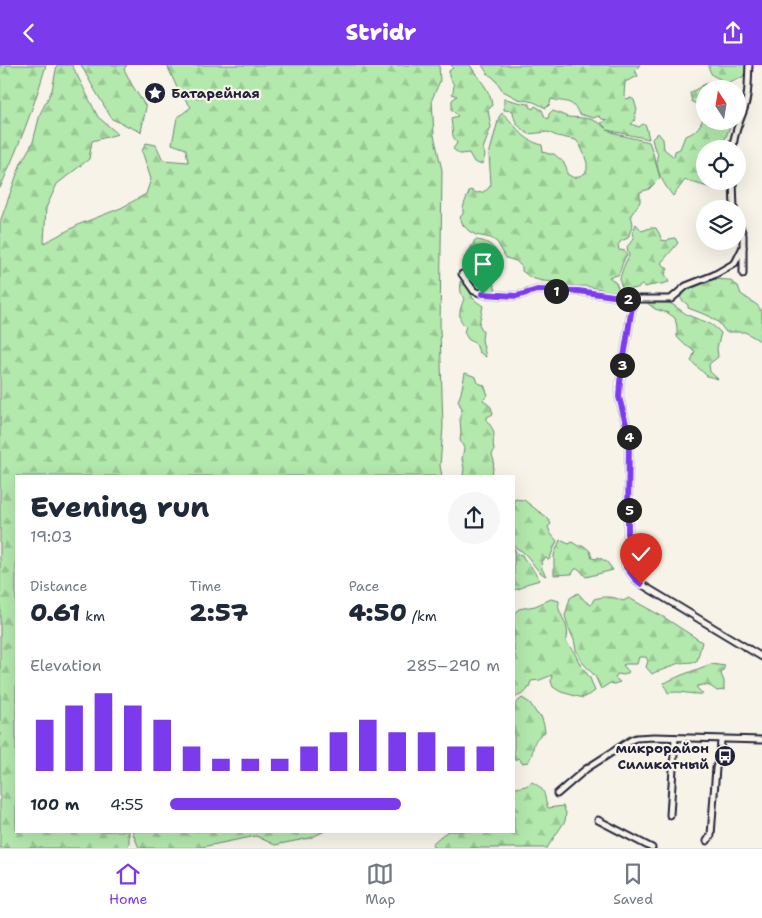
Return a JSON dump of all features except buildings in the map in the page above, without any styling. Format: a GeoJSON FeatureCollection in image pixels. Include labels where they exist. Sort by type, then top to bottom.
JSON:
{"type":"FeatureCollection","features":[{"type":"Feature","properties":{"kind":"street"},"geometry":{"type":"LineString","coordinates":[[734,140],[746,103],[749,65]]}},
{"type":"Feature","properties":{"kind":"street"},"geometry":{"type":"LineString","coordinates":[[462,274],[474,291],[483,294],[517,296],[537,290],[578,291],[634,299],[671,299],[686,286],[714,275],[735,263],[742,250]]}},
{"type":"Feature","properties":{"kind":"street"},"geometry":{"type":"LineString","coordinates":[[743,250],[743,274]]}},
{"type":"Feature","properties":{"kind":"street"},"geometry":{"type":"LineString","coordinates":[[634,299],[619,397],[629,435],[628,547],[626,567],[641,584],[762,657]]}},
{"type":"Feature","properties":{"kind":"street"},"geometry":{"type":"LineString","coordinates":[[557,794],[586,769],[636,738],[762,741]]}},
{"type":"Feature","properties":{"kind":"street"},"geometry":{"type":"LineString","coordinates":[[670,815],[675,738]]}},
{"type":"Feature","properties":{"kind":"street"},"geometry":{"type":"LineString","coordinates":[[707,841],[711,835],[716,768],[720,755],[721,740]]}},
{"type":"Feature","properties":{"kind":"street"},"geometry":{"type":"LineString","coordinates":[[598,820],[652,848]]}},
{"type":"Feature","properties":{"kind":"green space"},"geometry":{"type":"Polygon","coordinates":[[[0,65],[46,65],[25,127],[0,188],[0,65]]]}},
{"type":"Feature","properties":{"kind":"green space"},"geometry":{"type":"Polygon","coordinates":[[[57,65],[72,65],[98,117],[118,134],[92,141],[89,159],[57,184],[46,208],[44,243],[80,224],[121,208],[146,194],[151,179],[142,151],[146,143],[156,145],[163,160],[188,162],[186,149],[172,144],[177,118],[191,107],[178,90],[167,65],[439,65],[440,81],[432,99],[434,135],[442,170],[440,329],[443,427],[440,466],[442,475],[15,475],[15,833],[129,833],[127,848],[0,848],[0,222],[21,163],[33,142],[40,114],[52,90],[57,65]]]}},
{"type":"Feature","properties":{"kind":"green space"},"geometry":{"type":"Polygon","coordinates":[[[81,65],[127,65],[124,69],[146,107],[141,132],[112,119],[81,65]]]}},
{"type":"Feature","properties":{"kind":"green space"},"geometry":{"type":"Polygon","coordinates":[[[451,65],[470,65],[487,89],[491,100],[492,106],[488,110],[491,127],[483,149],[485,155],[483,163],[474,162],[469,153],[460,154],[453,149],[457,143],[453,136],[451,118],[458,116],[452,110],[452,100],[457,96],[452,94],[454,89],[449,77],[449,71],[453,68],[451,65]]]}},
{"type":"Feature","properties":{"kind":"green space"},"geometry":{"type":"Polygon","coordinates":[[[482,65],[640,65],[635,70],[638,76],[625,82],[624,95],[626,99],[631,98],[634,100],[637,110],[635,120],[631,124],[639,127],[643,124],[646,126],[649,139],[607,130],[649,142],[660,178],[649,189],[640,192],[640,202],[631,215],[633,224],[628,238],[621,241],[618,245],[619,250],[625,251],[627,255],[618,275],[609,277],[616,283],[620,293],[615,294],[585,286],[567,287],[559,282],[542,281],[530,277],[522,271],[522,267],[516,261],[506,258],[497,242],[491,238],[476,235],[463,225],[460,217],[463,214],[464,205],[470,190],[477,193],[483,192],[491,184],[489,155],[499,117],[502,113],[524,136],[542,145],[543,152],[554,154],[561,160],[566,167],[567,174],[574,178],[584,174],[587,170],[584,154],[576,140],[548,132],[528,134],[514,119],[513,111],[504,110],[504,98],[529,104],[533,109],[535,106],[542,110],[548,119],[552,111],[568,117],[594,120],[607,129],[601,123],[607,120],[599,116],[593,118],[579,114],[574,106],[568,102],[551,99],[550,104],[546,108],[534,102],[518,99],[503,91],[482,65]]]}},
{"type":"Feature","properties":{"kind":"green space"},"geometry":{"type":"Polygon","coordinates":[[[709,65],[745,65],[743,77],[735,80],[721,80],[712,75],[709,65]]]}},
{"type":"Feature","properties":{"kind":"green space"},"geometry":{"type":"Polygon","coordinates":[[[696,89],[696,104],[692,102],[690,93],[696,89]]]}},
{"type":"Feature","properties":{"kind":"green space"},"geometry":{"type":"Polygon","coordinates":[[[696,129],[728,130],[725,140],[696,140],[696,183],[685,180],[673,196],[660,176],[657,164],[658,153],[652,139],[658,133],[663,139],[664,149],[674,157],[675,151],[680,149],[685,136],[693,133],[696,129]]]}},
{"type":"Feature","properties":{"kind":"green space"},"geometry":{"type":"Polygon","coordinates":[[[636,224],[642,231],[656,228],[661,240],[667,241],[675,238],[678,243],[661,263],[668,269],[665,274],[669,282],[645,287],[642,285],[633,289],[622,288],[620,278],[629,256],[627,247],[634,238],[633,232],[636,224]]]}},
{"type":"Feature","properties":{"kind":"green space"},"geometry":{"type":"Polygon","coordinates":[[[475,240],[480,240],[492,246],[499,257],[499,262],[483,262],[477,265],[491,270],[498,276],[493,283],[496,290],[479,290],[465,279],[465,272],[479,282],[480,274],[472,268],[467,255],[475,240]]]}},
{"type":"Feature","properties":{"kind":"green space"},"geometry":{"type":"Polygon","coordinates":[[[712,279],[729,280],[738,286],[741,294],[757,305],[762,311],[762,342],[745,332],[726,332],[718,322],[709,316],[688,308],[688,305],[679,295],[712,279]]]}},
{"type":"Feature","properties":{"kind":"green space"},"geometry":{"type":"Polygon","coordinates":[[[460,281],[467,286],[474,299],[483,306],[479,324],[483,332],[482,340],[486,357],[479,352],[476,344],[468,339],[464,332],[466,326],[460,317],[460,310],[464,299],[461,293],[460,281]]]}},
{"type":"Feature","properties":{"kind":"green space"},"geometry":{"type":"Polygon","coordinates":[[[663,301],[690,316],[710,324],[721,333],[717,348],[718,357],[709,364],[710,372],[718,379],[707,376],[691,361],[695,351],[677,337],[675,318],[668,313],[655,309],[646,302],[663,301]]]}},
{"type":"Feature","properties":{"kind":"green space"},"geometry":{"type":"Polygon","coordinates":[[[465,373],[476,377],[478,383],[484,385],[488,395],[483,400],[491,407],[493,414],[487,417],[487,421],[494,433],[492,475],[463,475],[462,459],[464,448],[460,440],[462,409],[458,401],[465,373]]]}},
{"type":"Feature","properties":{"kind":"green space"},"geometry":{"type":"Polygon","coordinates":[[[515,499],[524,500],[547,517],[551,524],[548,527],[557,541],[549,560],[546,558],[541,561],[542,569],[546,576],[539,572],[524,553],[515,547],[515,499]]]}},
{"type":"Feature","properties":{"kind":"green space"},"geometry":{"type":"Polygon","coordinates":[[[560,540],[569,544],[572,542],[578,546],[584,546],[590,551],[592,558],[597,559],[598,557],[607,562],[613,570],[586,577],[579,569],[575,569],[572,574],[554,575],[554,555],[560,540]]]}},
{"type":"Feature","properties":{"kind":"green space"},"geometry":{"type":"Polygon","coordinates":[[[515,550],[517,554],[522,555],[540,580],[526,584],[515,590],[515,550]]]}},
{"type":"Feature","properties":{"kind":"green space"},"geometry":{"type":"Polygon","coordinates":[[[578,593],[591,605],[594,599],[598,598],[612,597],[623,601],[629,598],[665,618],[702,642],[697,661],[678,663],[652,674],[646,667],[648,661],[646,657],[639,657],[637,664],[623,665],[629,672],[624,675],[617,674],[615,678],[620,682],[610,683],[601,689],[595,676],[582,662],[576,650],[565,616],[570,598],[578,593]]]}},
{"type":"Feature","properties":{"kind":"green space"},"geometry":{"type":"Polygon","coordinates":[[[551,599],[559,601],[559,608],[568,633],[566,642],[590,678],[595,691],[583,698],[561,692],[553,687],[552,675],[540,680],[531,681],[527,690],[515,698],[515,612],[519,609],[535,606],[551,599]]]}},
{"type":"Feature","properties":{"kind":"green space"},"geometry":{"type":"Polygon","coordinates":[[[711,664],[725,666],[721,674],[724,681],[724,690],[717,691],[704,685],[696,687],[703,694],[668,693],[664,683],[711,664]]]}},
{"type":"Feature","properties":{"kind":"green space"},"geometry":{"type":"Polygon","coordinates":[[[522,698],[530,703],[537,714],[541,716],[544,725],[545,732],[536,739],[528,762],[522,763],[519,758],[515,760],[515,704],[522,698]]]}},
{"type":"Feature","properties":{"kind":"green space"},"geometry":{"type":"Polygon","coordinates":[[[532,782],[537,785],[545,796],[548,808],[563,806],[566,813],[565,821],[547,848],[434,848],[432,844],[445,833],[515,833],[515,790],[516,788],[526,786],[532,782]]]}},
{"type":"Feature","properties":{"kind":"green space"},"geometry":{"type":"Polygon","coordinates":[[[133,833],[321,833],[310,838],[275,845],[256,836],[197,848],[139,848],[133,833]]]}},
{"type":"Feature","properties":{"kind":"place","name":"Батарейная"},"geometry":{"type":"Point","coordinates":[155,93]}},
{"type":"Feature","properties":{"kind":"place","name":"микрорайон Силикатный"},"geometry":{"type":"Point","coordinates":[725,756]}},
{"type":"Feature","properties":{"kind":"route"},"geometry":{"type":"LineString","coordinates":[[483,294],[517,296],[537,290],[578,291],[634,299],[619,397],[629,435],[628,547],[626,567],[641,584]]}}]}
